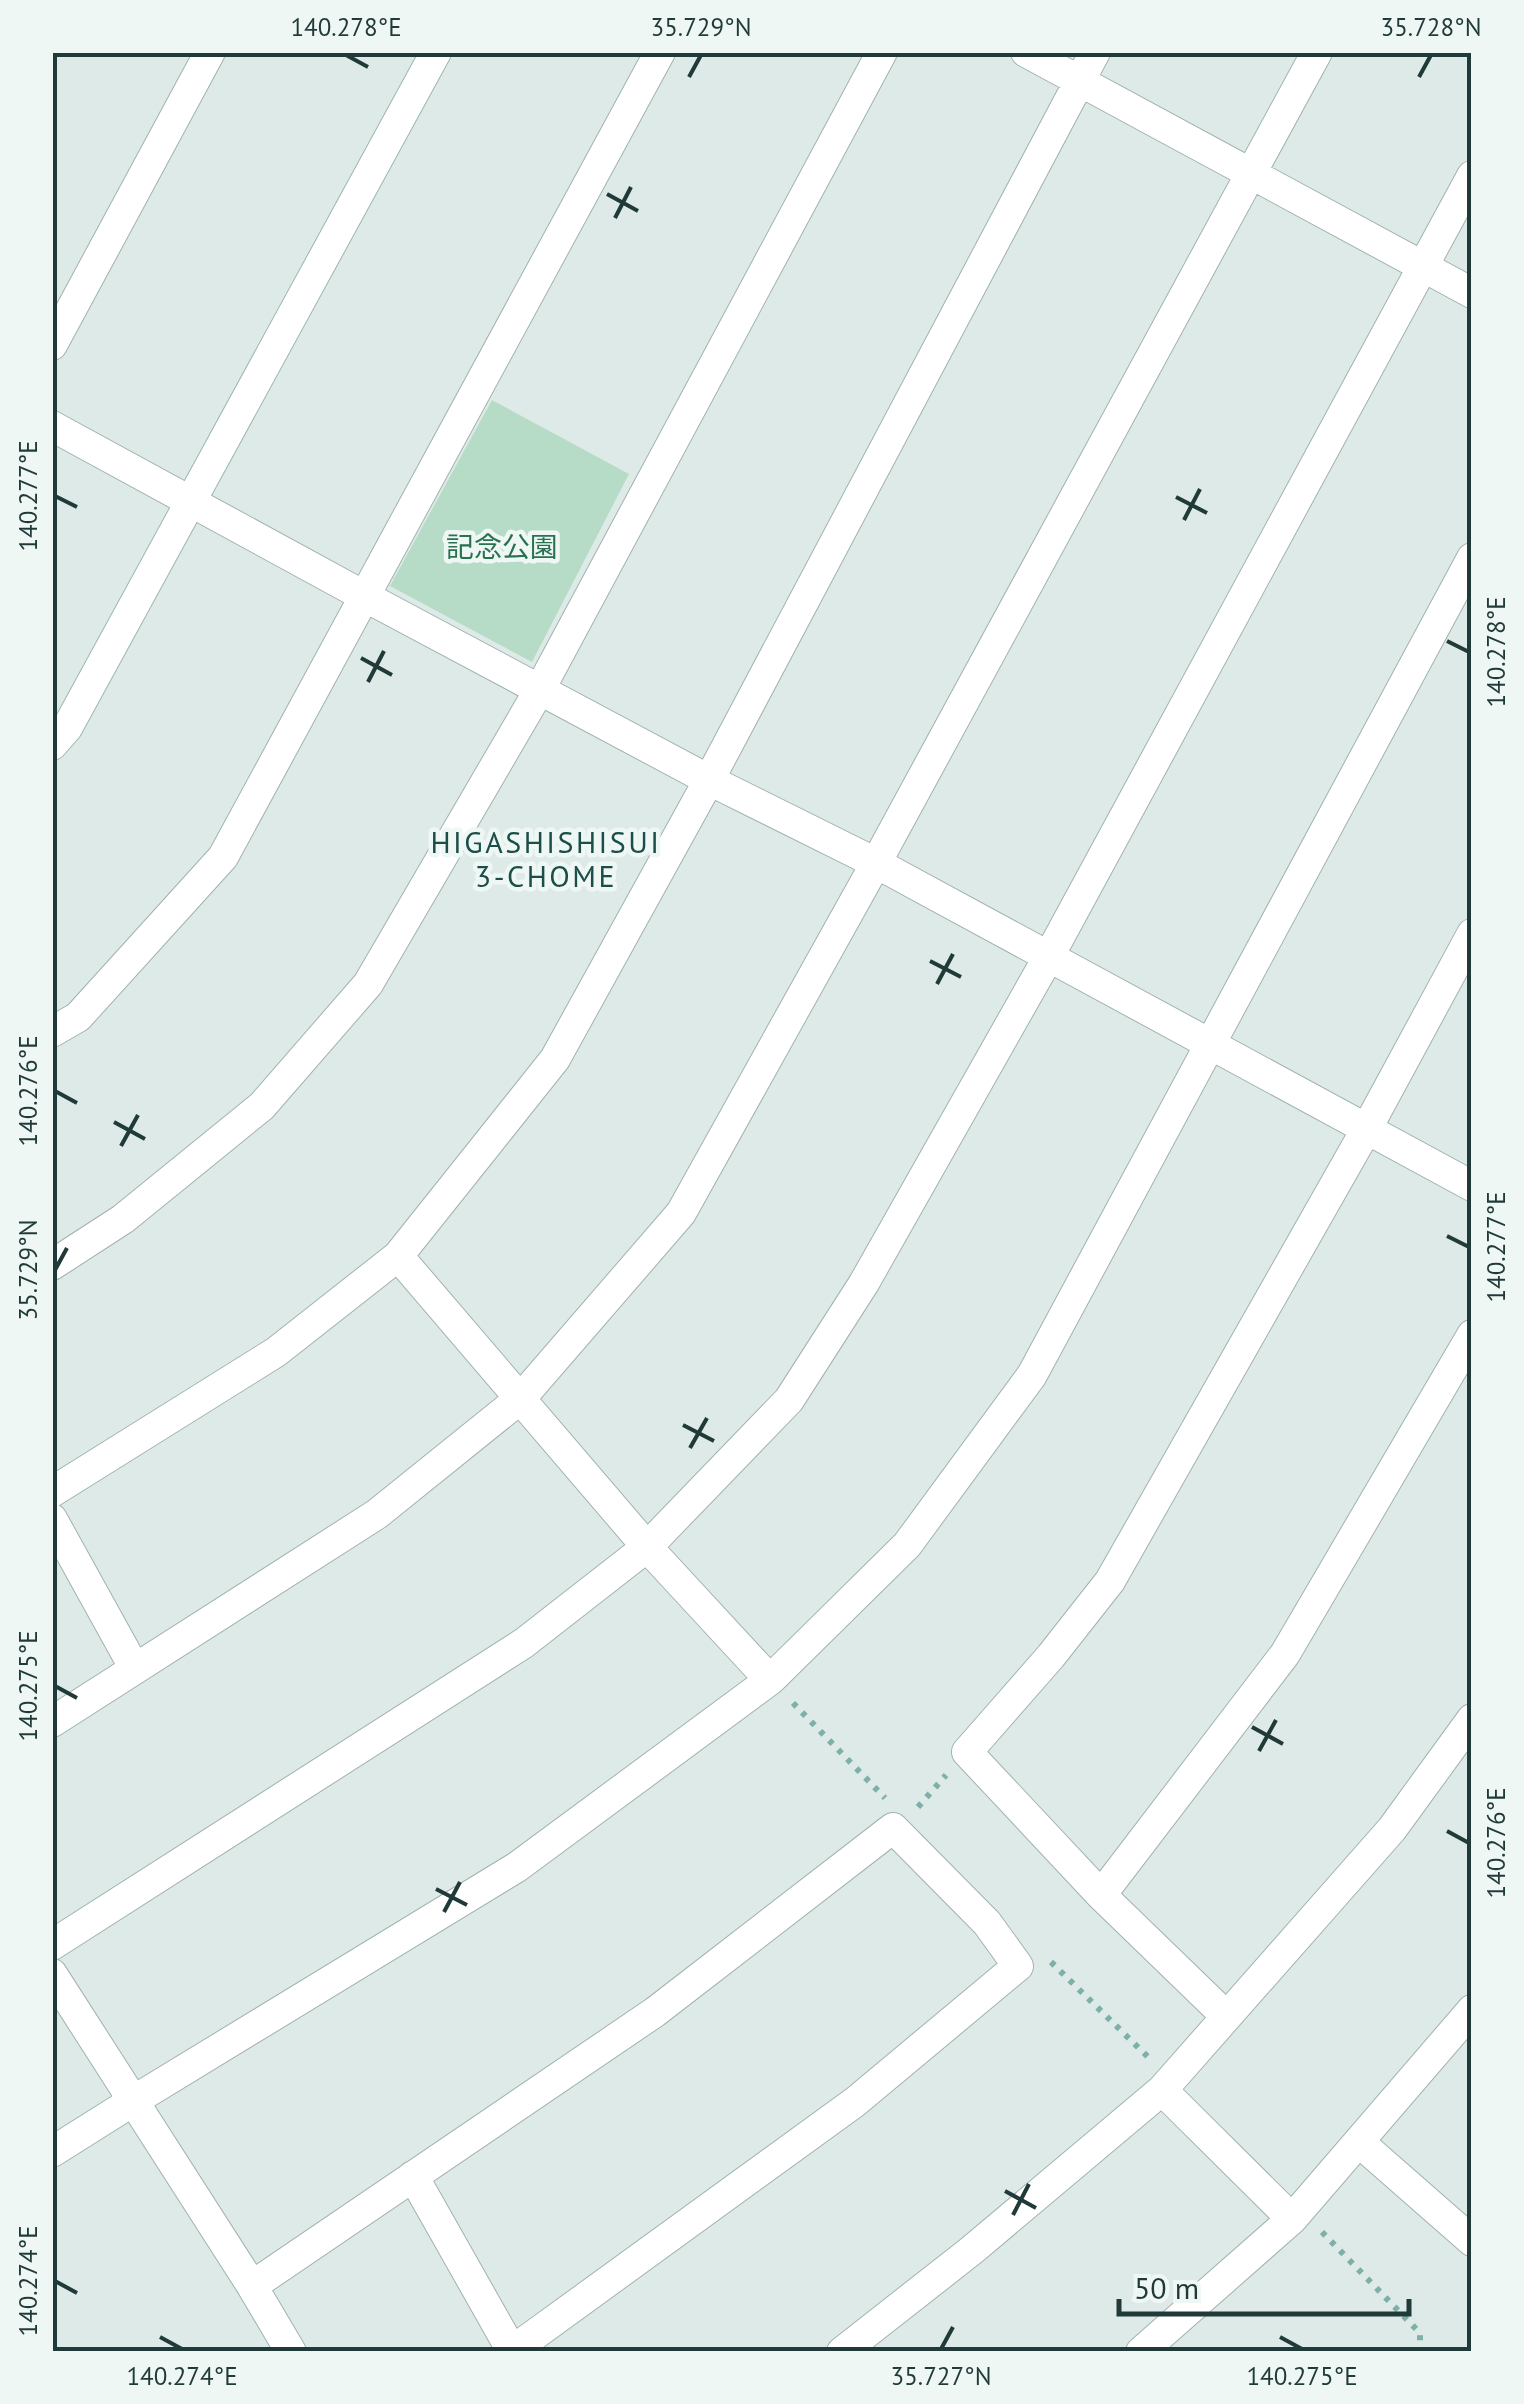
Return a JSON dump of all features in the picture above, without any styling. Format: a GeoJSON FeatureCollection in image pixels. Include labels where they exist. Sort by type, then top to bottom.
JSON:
{"type":"FeatureCollection","features":[{"type":"Feature","properties":{"kind":"street"},"geometry":{"type":"LineString","coordinates":[[52,345],[210,52]]}},
{"type":"Feature","properties":{"kind":"street"},"geometry":{"type":"LineString","coordinates":[[52,745],[67,728],[436,52]]}},
{"type":"Feature","properties":{"kind":"street"},"geometry":{"type":"LineString","coordinates":[[52,1032],[78,1016],[223,858],[660,52]]}},
{"type":"Feature","properties":{"kind":"street"},"geometry":{"type":"LineString","coordinates":[[52,1265],[123,1219],[262,1106],[368,984],[540,689],[882,52]]}},
{"type":"Feature","properties":{"kind":"street"},"geometry":{"type":"LineString","coordinates":[[1026,52],[1472,293]]}},
{"type":"Feature","properties":{"kind":"street"},"geometry":{"type":"LineString","coordinates":[[52,1492],[276,1352],[398,1256],[555,1058],[709,780],[1095,52]]}},
{"type":"Feature","properties":{"kind":"street"},"geometry":{"type":"LineString","coordinates":[[52,1722],[377,1514],[521,1398],[681,1212],[876,864],[1318,52]]}},
{"type":"Feature","properties":{"kind":"street"},"geometry":{"type":"LineString","coordinates":[[52,1945],[524,1643],[648,1547],[790,1400],[864,1283],[1049,956],[1472,176]]}},
{"type":"Feature","properties":{"kind":"street"},"geometry":{"type":"LineString","coordinates":[[52,426],[709,780],[1049,956],[1472,1186]]}},
{"type":"Feature","properties":{"kind":"street"},"geometry":{"type":"LineString","coordinates":[[52,2152],[516,1867],[770,1680],[908,1545],[1032,1374],[1472,558]]}},
{"type":"Feature","properties":{"kind":"street"},"geometry":{"type":"LineString","coordinates":[[1226,2016],[1101,1895],[967,1752],[1110,1581],[1366,1130],[1472,934]]}},
{"type":"Feature","properties":{"kind":"street"},"geometry":{"type":"LineString","coordinates":[[398,1256],[648,1547],[770,1680]]}},
{"type":"Feature","properties":{"kind":"street"},"geometry":{"type":"LineString","coordinates":[[1101,1895],[1285,1654],[1472,1335]]}},
{"type":"Feature","properties":{"kind":"street"},"geometry":{"type":"LineString","coordinates":[[52,1519],[135,1669]]}},
{"type":"Feature","properties":{"kind":"street"},"geometry":{"type":"LineString","coordinates":[[842,2352],[972,2250],[1162,2090],[1392,1829],[1472,1719]]}},
{"type":"Feature","properties":{"kind":"street"},"geometry":{"type":"LineString","coordinates":[[252,2286],[413,2176],[655,2012],[894,1828],[987,1923],[1018,1966],[855,2102],[512,2352],[413,2176]]}},
{"type":"Feature","properties":{"kind":"street"},"geometry":{"type":"LineString","coordinates":[[52,1974],[252,2286],[290,2352]]}},
{"type":"Feature","properties":{"kind":"street"},"geometry":{"type":"LineString","coordinates":[[1141,2352],[1296,2214],[1472,2010]]}},
{"type":"Feature","properties":{"kind":"street"},"geometry":{"type":"LineString","coordinates":[[1162,2090],[1296,2214]]}},
{"type":"Feature","properties":{"kind":"street"},"geometry":{"type":"LineString","coordinates":[[1360,2142],[1472,2241]]}},
{"type":"Feature","properties":{"kind":"path"},"geometry":{"type":"LineString","coordinates":[[894,1828],[906,1820],[967,1752]]}},
{"type":"Feature","properties":{"kind":"path"},"geometry":{"type":"LineString","coordinates":[[1296,2214],[1420,2333],[1420,2352]]}},
{"type":"Feature","properties":{"kind":"green space","name":"記念公園"},"geometry":{"type":"Polygon","coordinates":[[[492,400],[629,474],[532,662],[390,586],[492,400]]]}},
{"type":"Feature","properties":{"kind":"district","name":"HIGASHISHISUI 3-CHOME"},"geometry":{"type":"Point","coordinates":[546,858]}}]}
